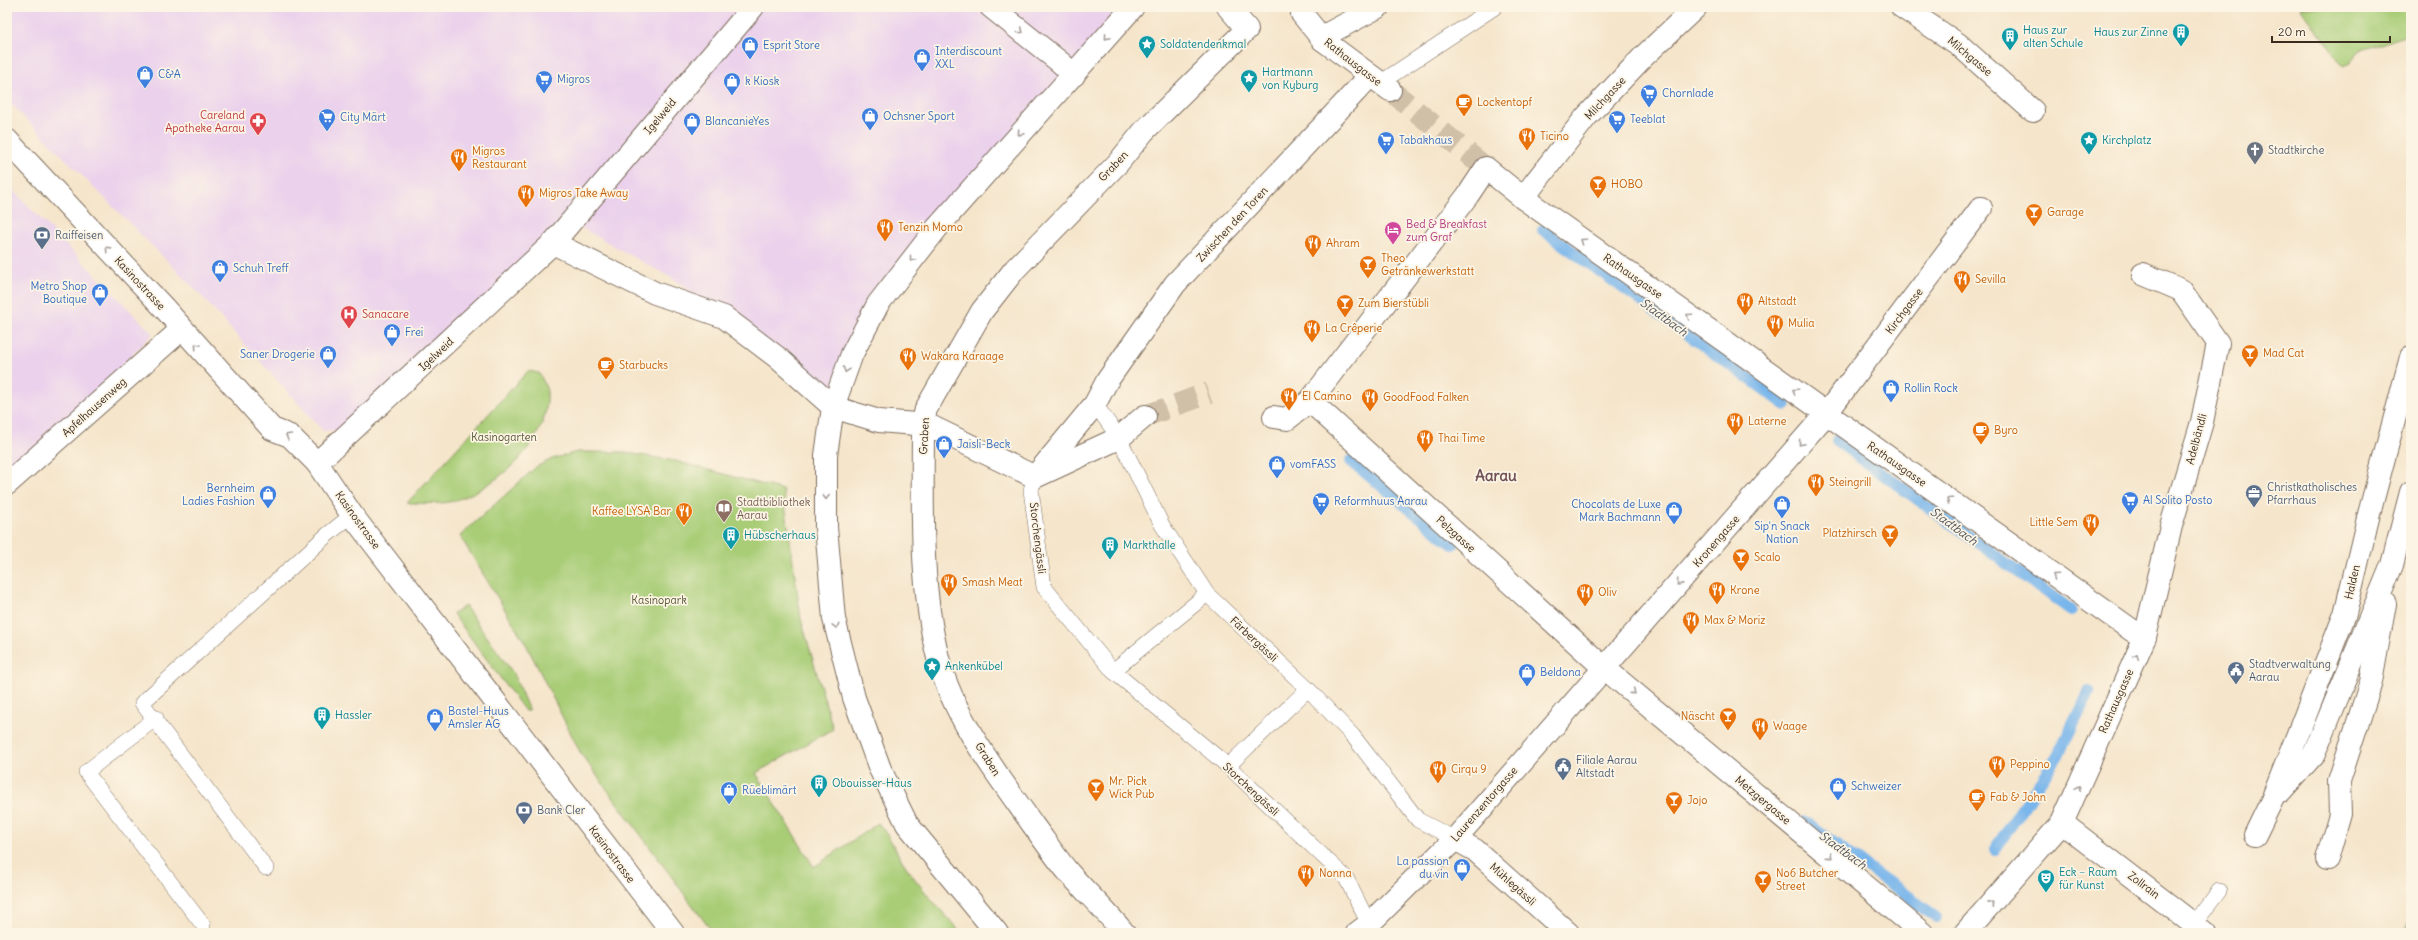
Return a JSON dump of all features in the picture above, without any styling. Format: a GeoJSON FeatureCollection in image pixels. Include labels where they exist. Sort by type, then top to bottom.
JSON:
{"type":"FeatureCollection","features":[{"type":"Feature","properties":{"kind":"street","name":"Igelweid"},"geometry":{"type":"LineString","coordinates":[[317,463],[553,243],[752,7]]}},
{"type":"Feature","properties":{"kind":"street"},"geometry":{"type":"LineString","coordinates":[[991,7],[1074,75]]}},
{"type":"Feature","properties":{"kind":"street"},"geometry":{"type":"LineString","coordinates":[[997,933],[907,824],[880,769],[854,698],[834,618],[826,527],[826,456],[834,407],[852,354],[878,304],[937,228],[1074,75],[1132,7]]}},
{"type":"Feature","properties":{"kind":"street","name":"Graben"},"geometry":{"type":"LineString","coordinates":[[1124,933],[1068,872],[1027,816],[967,726],[952,695],[939,660],[929,610],[923,535],[923,424],[926,409],[982,311],[1016,269],[1118,163],[1144,130],[1248,29],[1228,7]]}},
{"type":"Feature","properties":{"kind":"street"},"geometry":{"type":"LineString","coordinates":[[1323,40],[1331,32],[1378,7]]}},
{"type":"Feature","properties":{"kind":"street","name":"Milchgasse"},"geometry":{"type":"LineString","coordinates":[[1523,198],[1586,117],[1643,57],[1696,7]]}},
{"type":"Feature","properties":{"kind":"street","name":"Milchgasse"},"geometry":{"type":"LineString","coordinates":[[1902,7],[1958,44],[2033,111]]}},
{"type":"Feature","properties":{"kind":"street","name":"Rathausgasse"},"geometry":{"type":"LineString","coordinates":[[1302,14],[1323,40],[1381,84]]}},
{"type":"Feature","properties":{"kind":"street","name":"Zwischen den Toren"},"geometry":{"type":"LineString","coordinates":[[1035,477],[1095,404],[1106,381],[1175,284],[1381,84]]}},
{"type":"Feature","properties":{"kind":"street","name":"Kasinostrasse"},"geometry":{"type":"LineString","coordinates":[[7,140],[182,329],[272,429],[290,436],[317,463],[352,515],[673,933]]}},
{"type":"Feature","properties":{"kind":"street","name":"Rathausgasse"},"geometry":{"type":"LineString","coordinates":[[1310,401],[1468,195],[1486,168],[1523,198],[1826,414],[2133,631],[2145,637],[2062,824]]}},
{"type":"Feature","properties":{"kind":"street","name":"Kirchgasse"},"geometry":{"type":"LineString","coordinates":[[1826,414],[1981,208]]}},
{"type":"Feature","properties":{"kind":"street"},"geometry":{"type":"LineString","coordinates":[[553,243],[655,293],[724,318],[778,358],[834,407],[879,421],[923,424],[1035,477],[1119,438],[1146,416]]}},
{"type":"Feature","properties":{"kind":"street","name":"Adelbändli"},"geometry":{"type":"LineString","coordinates":[[2143,274],[2181,290],[2218,343],[2202,422],[2171,526],[2145,637]]}},
{"type":"Feature","properties":{"kind":"street","name":"Apfelhausenweg"},"geometry":{"type":"LineString","coordinates":[[7,484],[182,329]]}},
{"type":"Feature","properties":{"kind":"street","name":"Halden"},"geometry":{"type":"LineString","coordinates":[[2255,835],[2272,800],[2345,614],[2380,468],[2411,357]]}},
{"type":"Feature","properties":{"kind":"street"},"geometry":{"type":"LineString","coordinates":[[1274,417],[1287,420],[1310,401]]}},
{"type":"Feature","properties":{"kind":"street","name":"Pelzgasse"},"geometry":{"type":"LineString","coordinates":[[1310,401],[1603,667]]}},
{"type":"Feature","properties":{"kind":"street","name":"Kronengasse"},"geometry":{"type":"LineString","coordinates":[[1603,667],[1709,550],[1826,414]]}},
{"type":"Feature","properties":{"kind":"street","name":"Halden"},"geometry":{"type":"LineString","coordinates":[[2327,859],[2340,814],[2339,781],[2371,682],[2392,566],[2411,492]]}},
{"type":"Feature","properties":{"kind":"street","name":"Halden"},"geometry":{"type":"LineString","coordinates":[[2272,800],[2314,754],[2392,566]]}},
{"type":"Feature","properties":{"kind":"street","name":"Laurenzentorgasse"},"geometry":{"type":"LineString","coordinates":[[1368,930],[1455,839],[1603,667]]}},
{"type":"Feature","properties":{"kind":"street","name":"Metzgergasse"},"geometry":{"type":"LineString","coordinates":[[1603,667],[1922,933]]}},
{"type":"Feature","properties":{"kind":"street"},"geometry":{"type":"LineString","coordinates":[[1965,933],[2062,824]]}},
{"type":"Feature","properties":{"kind":"street","name":"Zollrain"},"geometry":{"type":"LineString","coordinates":[[2062,824],[2200,928]]}},
{"type":"Feature","properties":{"kind":"street","name":"Mühlegässli"},"geometry":{"type":"LineString","coordinates":[[1455,839],[1475,850],[1568,933]]}},
{"type":"Feature","properties":{"kind":"lane"},"geometry":{"type":"LineString","coordinates":[[1381,84],[1386,79],[1495,7]]}},
{"type":"Feature","properties":{"kind":"lane","name":"Färbergässli"},"geometry":{"type":"LineString","coordinates":[[1095,404],[1119,438],[1162,525],[1207,594],[1308,689],[1353,736],[1418,820],[1455,839]]}},
{"type":"Feature","properties":{"kind":"lane","name":"Storchengässli"},"geometry":{"type":"LineString","coordinates":[[1035,477],[1031,490],[1044,587],[1113,671],[1228,766],[1346,878],[1368,930]]}},
{"type":"Feature","properties":{"kind":"lane"},"geometry":{"type":"LineString","coordinates":[[266,868],[156,718],[142,703],[327,535],[352,515]]}},
{"type":"Feature","properties":{"kind":"lane"},"geometry":{"type":"LineString","coordinates":[[1113,671],[1207,594]]}},
{"type":"Feature","properties":{"kind":"lane"},"geometry":{"type":"LineString","coordinates":[[1228,766],[1308,689]]}},
{"type":"Feature","properties":{"kind":"lane"},"geometry":{"type":"LineString","coordinates":[[156,718],[86,772],[203,925]]}},
{"type":"Feature","properties":{"kind":"lane"},"geometry":{"type":"LineString","coordinates":[[2200,928],[2218,891]]}},
{"type":"Feature","properties":{"kind":"shaded area","name":"City Märt"},"geometry":{"type":"Polygon","coordinates":[[[7,7],[1143,7],[903,270],[833,407],[755,341],[675,280],[571,222],[341,430],[323,431],[194,288],[7,100],[7,7]]]}},
{"type":"Feature","properties":{"kind":"shaded area"},"geometry":{"type":"Polygon","coordinates":[[[7,184],[153,334],[7,479],[7,184]]]}},
{"type":"Feature","properties":{"kind":"green space"},"geometry":{"type":"Polygon","coordinates":[[[2300,7],[2410,7],[2411,34],[2359,51],[2350,63],[2343,66],[2300,7]]]}},
{"type":"Feature","properties":{"kind":"green space","name":"Kasinogarten"},"geometry":{"type":"Polygon","coordinates":[[[528,371],[539,373],[544,383],[547,393],[546,411],[540,429],[530,445],[517,460],[486,486],[470,495],[442,503],[407,503],[528,371]]]}},
{"type":"Feature","properties":{"kind":"green space","name":"Kasinopark"},"geometry":{"type":"Polygon","coordinates":[[[577,452],[622,452],[675,461],[783,490],[801,619],[833,729],[756,773],[814,867],[878,823],[915,879],[961,933],[713,933],[581,754],[527,646],[460,536],[536,467],[552,459],[577,452]]]}},
{"type":"Feature","properties":{"kind":"green space"},"geometry":{"type":"Polygon","coordinates":[[[465,606],[513,673],[529,711],[525,711],[453,614],[465,606]]]}},
{"type":"Feature","properties":{"kind":"green space"},"geometry":{"type":"Polygon","coordinates":[[[2411,912],[2411,933],[2405,933],[2411,912]]]}},
{"type":"Feature","properties":{"kind":"waterway","name":"Stadtbach"},"geometry":{"type":"LineString","coordinates":[[1543,230],[1786,405]]}},
{"type":"Feature","properties":{"kind":"waterway","name":"Stadtbach"},"geometry":{"type":"LineString","coordinates":[[1837,441],[2071,610]]}},
{"type":"Feature","properties":{"kind":"waterway","name":"Stadtbach"},"geometry":{"type":"LineString","coordinates":[[1351,461],[1453,544]]}},
{"type":"Feature","properties":{"kind":"waterway","name":"Stadtbach"},"geometry":{"type":"LineString","coordinates":[[1995,849],[2058,755],[2089,692]]}},
{"type":"Feature","properties":{"kind":"waterway","name":"Stadtbach"},"geometry":{"type":"LineString","coordinates":[[1805,822],[1936,917]]}},
{"type":"Feature","properties":{"kind":"tunnel"},"geometry":{"type":"LineString","coordinates":[[1390,90],[1486,168]]}},
{"type":"Feature","properties":{"kind":"tunnel"},"geometry":{"type":"LineString","coordinates":[[1145,416],[1209,393]]}},
{"type":"Feature","properties":{"kind":"place","name":"Haus zur Zinne"},"geometry":{"type":"Point","coordinates":[2181,47]}},
{"type":"Feature","properties":{"kind":"place","name":"Haus zur alten Schule"},"geometry":{"type":"Point","coordinates":[2010,51]}},
{"type":"Feature","properties":{"kind":"place","name":"Soldatendenkmal"},"geometry":{"type":"Point","coordinates":[1147,59]}},
{"type":"Feature","properties":{"kind":"place","name":"Esprit Store"},"geometry":{"type":"Point","coordinates":[750,60]}},
{"type":"Feature","properties":{"kind":"place","name":"Interdiscount XXL"},"geometry":{"type":"Point","coordinates":[922,72]}},
{"type":"Feature","properties":{"kind":"place","name":"C&A"},"geometry":{"type":"Point","coordinates":[145,89]}},
{"type":"Feature","properties":{"kind":"place","name":"Hartmann von Kyburg"},"geometry":{"type":"Point","coordinates":[1249,93]}},
{"type":"Feature","properties":{"kind":"place","name":"Migros"},"geometry":{"type":"Point","coordinates":[544,94]}},
{"type":"Feature","properties":{"kind":"place","name":"k Kiosk"},"geometry":{"type":"Point","coordinates":[732,96]}},
{"type":"Feature","properties":{"kind":"place","name":"Chornlade"},"geometry":{"type":"Point","coordinates":[1649,108]}},
{"type":"Feature","properties":{"kind":"place","name":"Lockentopf"},"geometry":{"type":"Point","coordinates":[1464,117]}},
{"type":"Feature","properties":{"kind":"place","name":"Ochsner Sport"},"geometry":{"type":"Point","coordinates":[870,131]}},
{"type":"Feature","properties":{"kind":"place","name":"City Märt"},"geometry":{"type":"Point","coordinates":[327,132]}},
{"type":"Feature","properties":{"kind":"place","name":"Teeblat"},"geometry":{"type":"Point","coordinates":[1617,134]}},
{"type":"Feature","properties":{"kind":"place","name":"Careland Apotheke Aarau"},"geometry":{"type":"Point","coordinates":[258,136]}},
{"type":"Feature","properties":{"kind":"place","name":"BlancanieYes"},"geometry":{"type":"Point","coordinates":[692,136]}},
{"type":"Feature","properties":{"kind":"place","name":"Ticino"},"geometry":{"type":"Point","coordinates":[1527,151]}},
{"type":"Feature","properties":{"kind":"place","name":"Tabakhaus"},"geometry":{"type":"Point","coordinates":[1386,155]}},
{"type":"Feature","properties":{"kind":"place","name":"Kirchplatz"},"geometry":{"type":"Point","coordinates":[2089,155]}},
{"type":"Feature","properties":{"kind":"place","name":"Stadtkirche"},"geometry":{"type":"Point","coordinates":[2255,165]}},
{"type":"Feature","properties":{"kind":"place","name":"Migros Restaurant"},"geometry":{"type":"Point","coordinates":[459,172]}},
{"type":"Feature","properties":{"kind":"place","name":"HOBO"},"geometry":{"type":"Point","coordinates":[1598,199]}},
{"type":"Feature","properties":{"kind":"place","name":"Migros Take Away"},"geometry":{"type":"Point","coordinates":[526,208]}},
{"type":"Feature","properties":{"kind":"place","name":"Garage"},"geometry":{"type":"Point","coordinates":[2034,227]}},
{"type":"Feature","properties":{"kind":"place","name":"Tenzin Momo"},"geometry":{"type":"Point","coordinates":[885,242]}},
{"type":"Feature","properties":{"kind":"place","name":"Bed & Breakfast zum Graf"},"geometry":{"type":"Point","coordinates":[1393,245]}},
{"type":"Feature","properties":{"kind":"place","name":"Raiffeisen"},"geometry":{"type":"Point","coordinates":[42,250]}},
{"type":"Feature","properties":{"kind":"place","name":"Ahram"},"geometry":{"type":"Point","coordinates":[1313,258]}},
{"type":"Feature","properties":{"kind":"place","name":"Theo Getränkewerkstatt"},"geometry":{"type":"Point","coordinates":[1368,279]}},
{"type":"Feature","properties":{"kind":"place","name":"Schuh Treff"},"geometry":{"type":"Point","coordinates":[220,283]}},
{"type":"Feature","properties":{"kind":"place","name":"Sevilla"},"geometry":{"type":"Point","coordinates":[1962,294]}},
{"type":"Feature","properties":{"kind":"place","name":"Metro Shop Boutique"},"geometry":{"type":"Point","coordinates":[100,307]}},
{"type":"Feature","properties":{"kind":"place","name":"Altstadt"},"geometry":{"type":"Point","coordinates":[1745,316]}},
{"type":"Feature","properties":{"kind":"place","name":"Zum Bierstübli"},"geometry":{"type":"Point","coordinates":[1345,318]}},
{"type":"Feature","properties":{"kind":"place","name":"Sanacare"},"geometry":{"type":"Point","coordinates":[349,329]}},
{"type":"Feature","properties":{"kind":"place","name":"Mulia"},"geometry":{"type":"Point","coordinates":[1775,338]}},
{"type":"Feature","properties":{"kind":"place","name":"La Crêperie"},"geometry":{"type":"Point","coordinates":[1312,343]}},
{"type":"Feature","properties":{"kind":"place","name":"Frei"},"geometry":{"type":"Point","coordinates":[392,347]}},
{"type":"Feature","properties":{"kind":"place","name":"Mad Cat"},"geometry":{"type":"Point","coordinates":[2250,368]}},
{"type":"Feature","properties":{"kind":"place","name":"Saner Drogerie"},"geometry":{"type":"Point","coordinates":[328,369]}},
{"type":"Feature","properties":{"kind":"place","name":"Wakara Karaage"},"geometry":{"type":"Point","coordinates":[908,371]}},
{"type":"Feature","properties":{"kind":"place","name":"Starbucks"},"geometry":{"type":"Point","coordinates":[606,380]}},
{"type":"Feature","properties":{"kind":"place","name":"Rollin Rock"},"geometry":{"type":"Point","coordinates":[1891,403]}},
{"type":"Feature","properties":{"kind":"place","name":"El Camino"},"geometry":{"type":"Point","coordinates":[1289,411]}},
{"type":"Feature","properties":{"kind":"place","name":"GoodFood Falken"},"geometry":{"type":"Point","coordinates":[1370,412]}},
{"type":"Feature","properties":{"kind":"place","name":"Laterne"},"geometry":{"type":"Point","coordinates":[1735,436]}},
{"type":"Feature","properties":{"kind":"place","name":"Byro"},"geometry":{"type":"Point","coordinates":[1981,445]}},
{"type":"Feature","properties":{"kind":"place","name":"Thai Time"},"geometry":{"type":"Point","coordinates":[1425,453]}},
{"type":"Feature","properties":{"kind":"place","name":"Jaisli-Beck"},"geometry":{"type":"Point","coordinates":[944,459]}},
{"type":"Feature","properties":{"kind":"place","name":"vomFASS"},"geometry":{"type":"Point","coordinates":[1277,479]}},
{"type":"Feature","properties":{"kind":"place","name":"Steingrill"},"geometry":{"type":"Point","coordinates":[1816,497]}},
{"type":"Feature","properties":{"kind":"place","name":"Christkatholisches Pfarrhaus"},"geometry":{"type":"Point","coordinates":[2254,508]}},
{"type":"Feature","properties":{"kind":"place","name":"Bernheim Ladies Fashion"},"geometry":{"type":"Point","coordinates":[268,509]}},
{"type":"Feature","properties":{"kind":"place","name":"Al Solito Posto"},"geometry":{"type":"Point","coordinates":[2130,515]}},
{"type":"Feature","properties":{"kind":"place","name":"Reformhuus Aarau"},"geometry":{"type":"Point","coordinates":[1321,516]}},
{"type":"Feature","properties":{"kind":"place","name":"Sip'n Snack Nation"},"geometry":{"type":"Point","coordinates":[1782,519]}},
{"type":"Feature","properties":{"kind":"place","name":"Stadtbibliothek Aarau"},"geometry":{"type":"Point","coordinates":[724,523]}},
{"type":"Feature","properties":{"kind":"place","name":"Chocolats de Luxe Mark Bachmann"},"geometry":{"type":"Point","coordinates":[1674,525]}},
{"type":"Feature","properties":{"kind":"place","name":"Kaffee LYSA Bar"},"geometry":{"type":"Point","coordinates":[684,526]}},
{"type":"Feature","properties":{"kind":"place","name":"Little Sem"},"geometry":{"type":"Point","coordinates":[2091,537]}},
{"type":"Feature","properties":{"kind":"place","name":"Platzhirsch"},"geometry":{"type":"Point","coordinates":[1890,548]}},
{"type":"Feature","properties":{"kind":"place","name":"Hübscherhaus"},"geometry":{"type":"Point","coordinates":[731,550]}},
{"type":"Feature","properties":{"kind":"place","name":"Markthalle"},"geometry":{"type":"Point","coordinates":[1110,560]}},
{"type":"Feature","properties":{"kind":"place","name":"Scalo"},"geometry":{"type":"Point","coordinates":[1741,572]}},
{"type":"Feature","properties":{"kind":"place","name":"Smash Meat"},"geometry":{"type":"Point","coordinates":[949,597]}},
{"type":"Feature","properties":{"kind":"place","name":"Krone"},"geometry":{"type":"Point","coordinates":[1717,605]}},
{"type":"Feature","properties":{"kind":"place","name":"Oliv"},"geometry":{"type":"Point","coordinates":[1585,607]}},
{"type":"Feature","properties":{"kind":"place","name":"Max & Moriz"},"geometry":{"type":"Point","coordinates":[1691,635]}},
{"type":"Feature","properties":{"kind":"place","name":"Ankenkübel"},"geometry":{"type":"Point","coordinates":[932,681]}},
{"type":"Feature","properties":{"kind":"place","name":"Stadtverwaltung Aarau"},"geometry":{"type":"Point","coordinates":[2236,685]}},
{"type":"Feature","properties":{"kind":"place","name":"Beldona"},"geometry":{"type":"Point","coordinates":[1527,687]}},
{"type":"Feature","properties":{"kind":"place","name":"Hassler"},"geometry":{"type":"Point","coordinates":[322,730]}},
{"type":"Feature","properties":{"kind":"place","name":"Näscht"},"geometry":{"type":"Point","coordinates":[1728,731]}},
{"type":"Feature","properties":{"kind":"place","name":"Bastel-Huus Amsler AG"},"geometry":{"type":"Point","coordinates":[435,732]}},
{"type":"Feature","properties":{"kind":"place","name":"Waage"},"geometry":{"type":"Point","coordinates":[1760,741]}},
{"type":"Feature","properties":{"kind":"place","name":"Peppino"},"geometry":{"type":"Point","coordinates":[1997,779]}},
{"type":"Feature","properties":{"kind":"place","name":"Filiale Aarau Altstadt"},"geometry":{"type":"Point","coordinates":[1563,781]}},
{"type":"Feature","properties":{"kind":"place","name":"Cirqu 9"},"geometry":{"type":"Point","coordinates":[1438,784]}},
{"type":"Feature","properties":{"kind":"place","name":"Obouisser-Haus"},"geometry":{"type":"Point","coordinates":[819,798]}},
{"type":"Feature","properties":{"kind":"place","name":"Schweizer"},"geometry":{"type":"Point","coordinates":[1838,801]}},
{"type":"Feature","properties":{"kind":"place","name":"Mr. Pick Wick Pub"},"geometry":{"type":"Point","coordinates":[1096,802]}},
{"type":"Feature","properties":{"kind":"place","name":"Rüeblimärt"},"geometry":{"type":"Point","coordinates":[729,805]}},
{"type":"Feature","properties":{"kind":"place","name":"Fab & John"},"geometry":{"type":"Point","coordinates":[1977,812]}},
{"type":"Feature","properties":{"kind":"place","name":"Jojo"},"geometry":{"type":"Point","coordinates":[1674,815]}},
{"type":"Feature","properties":{"kind":"place","name":"Bank Cler"},"geometry":{"type":"Point","coordinates":[524,825]}},
{"type":"Feature","properties":{"kind":"place","name":"La passion du vin"},"geometry":{"type":"Point","coordinates":[1462,882]}},
{"type":"Feature","properties":{"kind":"place","name":"Nonna"},"geometry":{"type":"Point","coordinates":[1306,888]}},
{"type":"Feature","properties":{"kind":"place","name":"Eck – Raum für Kunst"},"geometry":{"type":"Point","coordinates":[2046,893]}},
{"type":"Feature","properties":{"kind":"place","name":"No6 Butcher Street"},"geometry":{"type":"Point","coordinates":[1763,894]}},
{"type":"Feature","properties":{"kind":"district","name":"Aarau"},"geometry":{"type":"Point","coordinates":[1496,475]}}]}
